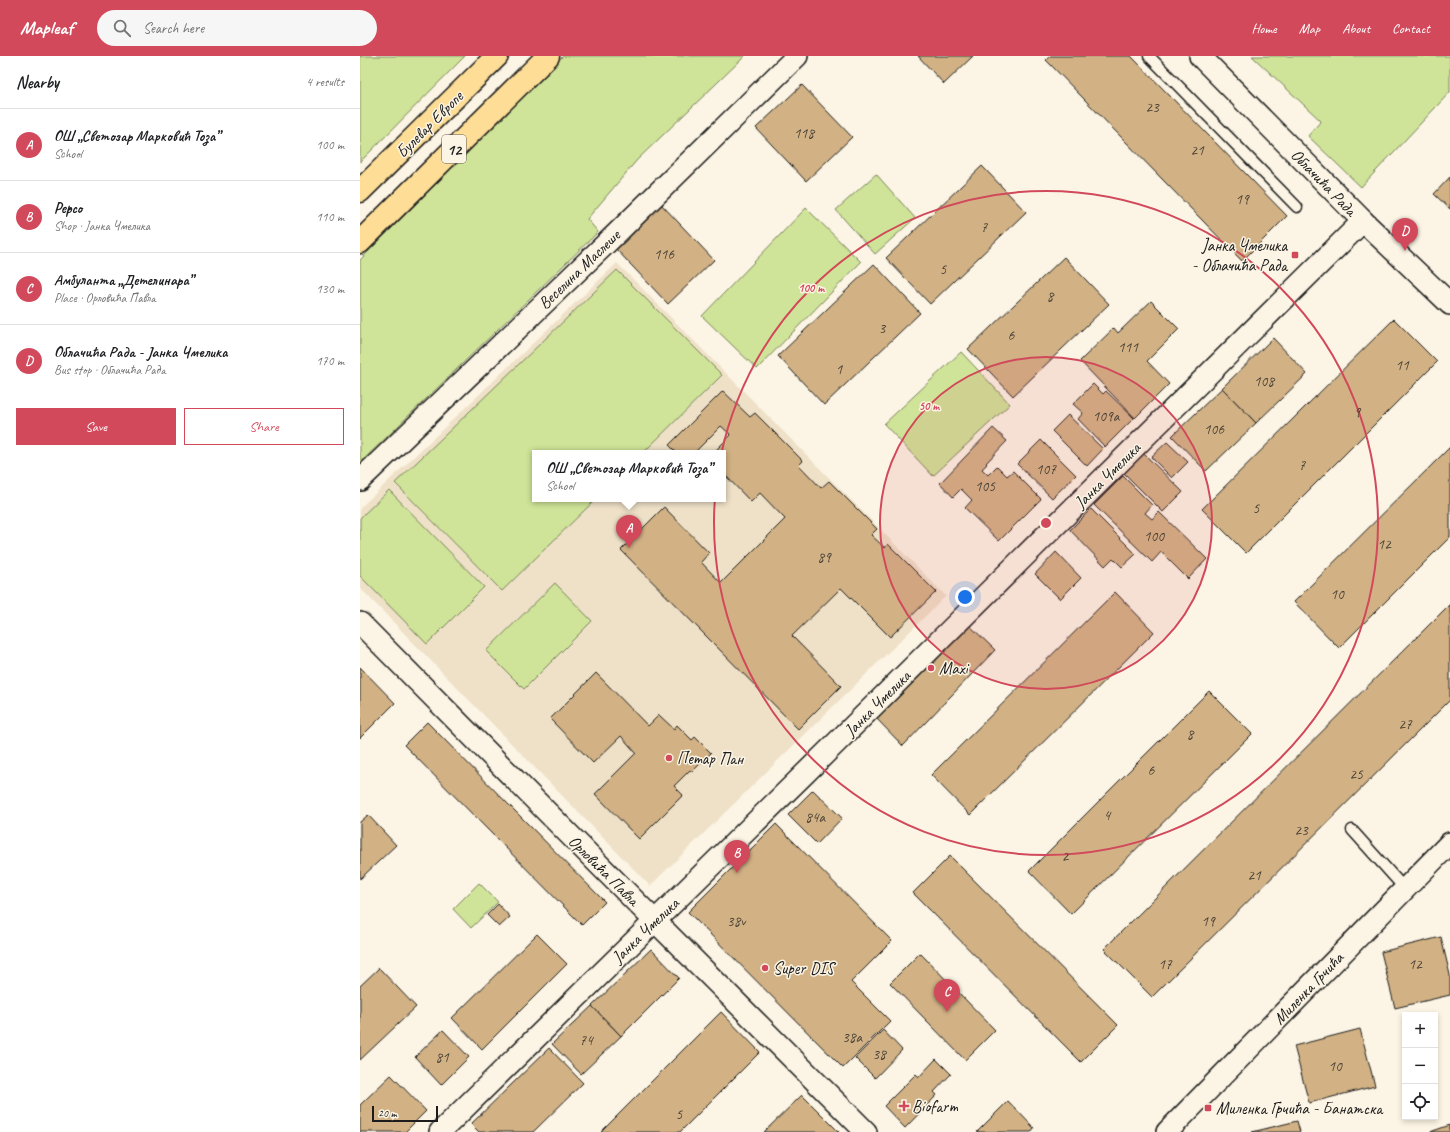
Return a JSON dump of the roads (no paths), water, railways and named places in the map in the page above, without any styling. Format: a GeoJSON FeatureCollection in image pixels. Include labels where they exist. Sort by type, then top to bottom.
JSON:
{"type":"FeatureCollection","features":[{"type":"Feature","properties":{"kind":"main road","name":"Булевар Европе"},"geometry":{"type":"LineString","coordinates":[[360,191],[497,56]]}},
{"type":"Feature","properties":{"kind":"main road","name":"Булевар Европе"},"geometry":{"type":"LineString","coordinates":[[360,242],[548,56]]}},
{"type":"Feature","properties":{"kind":"street","name":"Веселина Маслеше"},"geometry":{"type":"LineString","coordinates":[[360,480],[617,233],[797,56]]}},
{"type":"Feature","properties":{"kind":"street","name":"Облачића Рада"},"geometry":{"type":"LineString","coordinates":[[1200,56],[1362,221],[1450,304]]}},
{"type":"Feature","properties":{"kind":"street","name":"Јанка Чмелика"},"geometry":{"type":"LineString","coordinates":[[440,1132],[837,742],[1362,221]]}},
{"type":"Feature","properties":{"kind":"street","name":"Орловића Павла"},"geometry":{"type":"LineString","coordinates":[[360,622],[654,921],[866,1132]]}},
{"type":"Feature","properties":{"kind":"street","name":"Миленка Грчића"},"geometry":{"type":"LineString","coordinates":[[1167,1132],[1450,843]]}},
{"type":"Feature","properties":{"kind":"lane"},"geometry":{"type":"LineString","coordinates":[[1150,56],[1297,207]]}},
{"type":"Feature","properties":{"kind":"lane"},"geometry":{"type":"LineString","coordinates":[[1352,830],[1405,889]]}},
{"type":"Feature","properties":{"kind":"place","name":"Облачића Рада - Јанка Чмелика"},"geometry":{"type":"Point","coordinates":[1405,251]}},
{"type":"Feature","properties":{"kind":"place","name":"Јанка Чмелика - Облачића Рада"},"geometry":{"type":"Point","coordinates":[1295,255]}},
{"type":"Feature","properties":{"kind":"place","name":"ОШ „Светозар Марковић Тоза”"},"geometry":{"type":"Point","coordinates":[629,548]}},
{"type":"Feature","properties":{"kind":"place","name":"Maxi"},"geometry":{"type":"Point","coordinates":[931,668]}},
{"type":"Feature","properties":{"kind":"place","name":"Петар Пан"},"geometry":{"type":"Point","coordinates":[669,758]}},
{"type":"Feature","properties":{"kind":"place","name":"Pepco"},"geometry":{"type":"Point","coordinates":[737,873]}},
{"type":"Feature","properties":{"kind":"place","name":"Super DIS"},"geometry":{"type":"Point","coordinates":[765,968]}},
{"type":"Feature","properties":{"kind":"place","name":"Амбуланта „Детелинара”"},"geometry":{"type":"Point","coordinates":[947,1012]}},
{"type":"Feature","properties":{"kind":"place","name":"Biofarm"},"geometry":{"type":"Point","coordinates":[904,1106]}},
{"type":"Feature","properties":{"kind":"place","name":"Миленка Грчића - Банатска"},"geometry":{"type":"Point","coordinates":[1208,1108]}}]}
